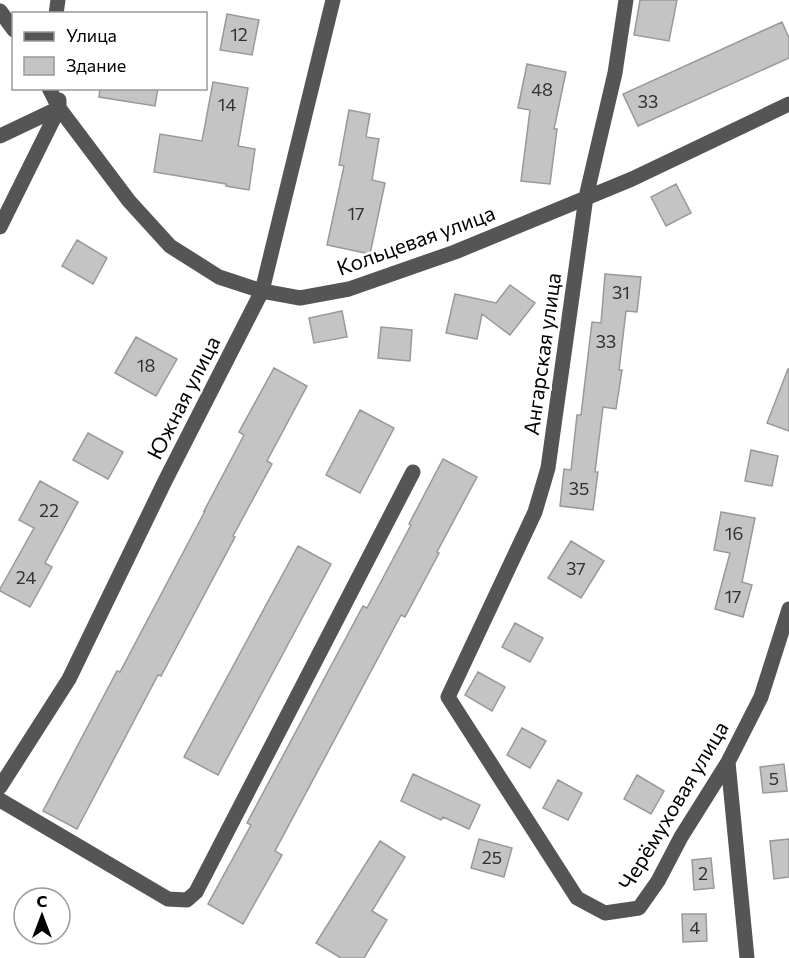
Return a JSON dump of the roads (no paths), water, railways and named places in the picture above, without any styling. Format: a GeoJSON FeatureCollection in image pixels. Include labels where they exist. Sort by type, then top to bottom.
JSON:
{"type":"FeatureCollection","features":[{"type":"Feature","properties":{"kind":"street","name":"Южная улица"},"geometry":{"type":"LineString","coordinates":[[0,787],[69,679],[165,481],[262,291],[333,0]]}},
{"type":"Feature","properties":{"kind":"street","name":"Ангарская улица"},"geometry":{"type":"LineString","coordinates":[[448,697],[535,512],[548,468],[586,197],[615,73],[626,0]]}},
{"type":"Feature","properties":{"kind":"street"},"geometry":{"type":"LineString","coordinates":[[0,11],[12,27]]}},
{"type":"Feature","properties":{"kind":"street","name":"Кольцевая улица"},"geometry":{"type":"LineString","coordinates":[[50,90],[59,108],[129,201],[170,246],[219,277],[262,291],[300,298],[348,290],[455,252],[632,179],[789,104]]}},
{"type":"Feature","properties":{"kind":"street"},"geometry":{"type":"LineString","coordinates":[[0,227],[59,108],[58,90]]}},
{"type":"Feature","properties":{"kind":"street"},"geometry":{"type":"LineString","coordinates":[[0,136],[59,108]]}},
{"type":"Feature","properties":{"kind":"street"},"geometry":{"type":"LineString","coordinates":[[0,800],[168,899],[187,900],[196,892],[413,472]]}},
{"type":"Feature","properties":{"kind":"street","name":"Черёмуховая улица"},"geometry":{"type":"LineString","coordinates":[[448,697],[576,898],[606,913],[639,908],[658,881],[681,837],[728,762],[761,697],[789,609]]}},
{"type":"Feature","properties":{"kind":"street"},"geometry":{"type":"LineString","coordinates":[[728,762],[747,958]]}}]}
